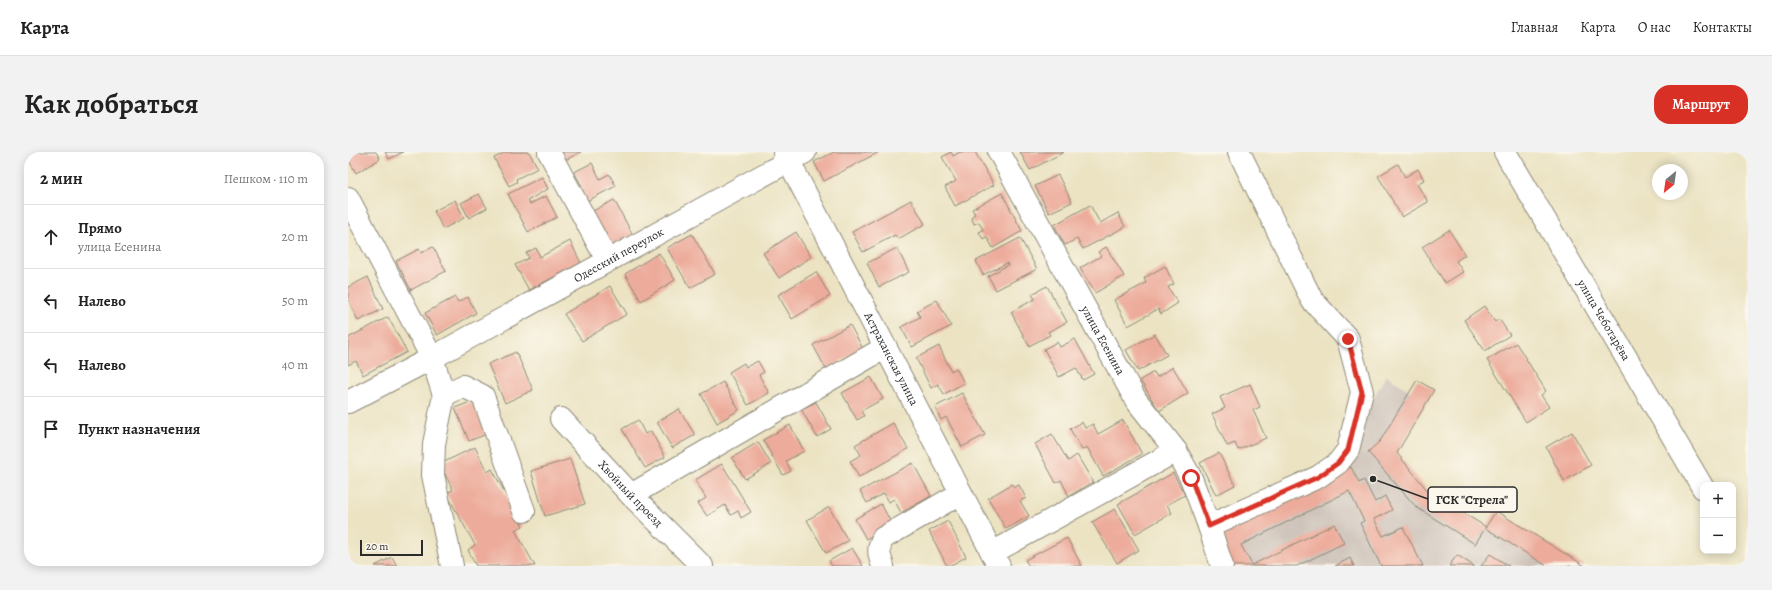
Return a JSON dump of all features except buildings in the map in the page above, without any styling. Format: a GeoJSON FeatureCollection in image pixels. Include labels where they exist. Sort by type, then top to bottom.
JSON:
{"type":"FeatureCollection","features":[{"type":"Feature","properties":{"kind":"street"},"geometry":{"type":"LineString","coordinates":[[549,152],[607,260]]}},
{"type":"Feature","properties":{"kind":"street","name":"улица Есенина"},"geometry":{"type":"LineString","coordinates":[[999,152],[1136,400],[1176,451],[1191,478],[1222,566]]}},
{"type":"Feature","properties":{"kind":"street"},"geometry":{"type":"LineString","coordinates":[[1209,526],[1318,477],[1338,463],[1348,450],[1362,392],[1348,339],[1312,300],[1239,152]]}},
{"type":"Feature","properties":{"kind":"street","name":"улица Чеботарёва"},"geometry":{"type":"LineString","coordinates":[[1505,152],[1700,483]]}},
{"type":"Feature","properties":{"kind":"street","name":"Одесский переулок"},"geometry":{"type":"LineString","coordinates":[[348,402],[432,358],[792,155]]}},
{"type":"Feature","properties":{"kind":"street","name":"Астраханская улица"},"geometry":{"type":"LineString","coordinates":[[792,155],[886,347],[995,560]]}},
{"type":"Feature","properties":{"kind":"street"},"geometry":{"type":"LineString","coordinates":[[348,198],[432,358],[444,395],[434,444],[433,475],[452,566]]}},
{"type":"Feature","properties":{"kind":"street"},"geometry":{"type":"LineString","coordinates":[[631,495],[886,347]]}},
{"type":"Feature","properties":{"kind":"street"},"geometry":{"type":"LineString","coordinates":[[444,395],[463,386],[483,396],[524,511]]}},
{"type":"Feature","properties":{"kind":"street","name":"Хвойный проезд"},"geometry":{"type":"LineString","coordinates":[[561,419],[631,495],[702,566]]}},
{"type":"Feature","properties":{"kind":"street"},"geometry":{"type":"LineString","coordinates":[[995,560],[1176,451]]}},
{"type":"Feature","properties":{"kind":"street"},"geometry":{"type":"LineString","coordinates":[[883,566],[879,555],[879,545],[883,538],[961,493]]}},
{"type":"Feature","properties":{"kind":"shaded area"},"geometry":{"type":"Polygon","coordinates":[[[1386,375],[1410,391],[1417,380],[1434,390],[1397,453],[1428,491],[1486,527],[1496,511],[1585,566],[1228,566],[1219,533],[1351,467],[1361,421],[1386,375]]]}},
{"type":"Feature","properties":{"kind":"place","name":"ГСК \"Стрела\""},"geometry":{"type":"Point","coordinates":[1373,479]}},
{"type":"Feature","properties":{"kind":"route"},"geometry":{"type":"LineString","coordinates":[[1191,478],[1209,526],[1318,477],[1338,463],[1348,450],[1362,392],[1348,339]]}}]}
